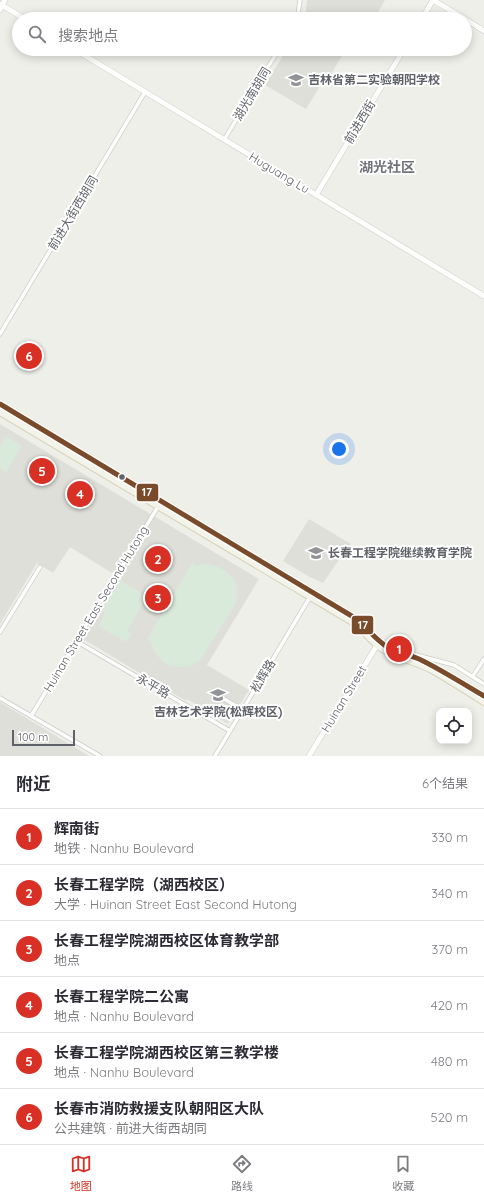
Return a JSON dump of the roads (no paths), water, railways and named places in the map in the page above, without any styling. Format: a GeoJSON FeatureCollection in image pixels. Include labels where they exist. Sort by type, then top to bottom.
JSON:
{"type":"FeatureCollection","features":[{"type":"Feature","properties":{"kind":"main road"},"geometry":{"type":"LineString","coordinates":[[0,404],[159,504],[354,623],[378,643],[438,668],[484,696]]}},
{"type":"Feature","properties":{"kind":"main road"},"geometry":{"type":"LineString","coordinates":[[0,412],[355,618],[364,625],[384,650],[432,670],[484,702]]}},
{"type":"Feature","properties":{"kind":"street"},"geometry":{"type":"LineString","coordinates":[[298,12],[300,0]]}},
{"type":"Feature","properties":{"kind":"street"},"geometry":{"type":"LineString","coordinates":[[426,12],[433,0],[453,12]]}},
{"type":"Feature","properties":{"kind":"street"},"geometry":{"type":"LineString","coordinates":[[2,5],[14,12]]}},
{"type":"Feature","properties":{"kind":"street"},"geometry":{"type":"LineString","coordinates":[[472,23],[484,31]]}},
{"type":"Feature","properties":{"kind":"street","name":"Huguang Lu"},"geometry":{"type":"LineString","coordinates":[[86,56],[484,296]]}},
{"type":"Feature","properties":{"kind":"street","name":"湖光南胡同"},"geometry":{"type":"LineString","coordinates":[[224,140],[275,56]]}},
{"type":"Feature","properties":{"kind":"street","name":"前进西街"},"geometry":{"type":"LineString","coordinates":[[316,195],[400,56]]}},
{"type":"Feature","properties":{"kind":"street","name":"前进大街西胡同"},"geometry":{"type":"LineString","coordinates":[[0,334],[145,92]]}},
{"type":"Feature","properties":{"kind":"street","name":"Huinan Street East Second Hutong"},"geometry":{"type":"LineString","coordinates":[[31,716],[76,641],[82,636],[159,504]]}},
{"type":"Feature","properties":{"kind":"street"},"geometry":{"type":"LineString","coordinates":[[0,632],[40,567]]}},
{"type":"Feature","properties":{"kind":"street","name":"松辉路"},"geometry":{"type":"LineString","coordinates":[[215,756],[310,596]]}},
{"type":"Feature","properties":{"kind":"street","name":"永平路"},"geometry":{"type":"LineString","coordinates":[[76,641],[230,731]]}},
{"type":"Feature","properties":{"kind":"street","name":"Huinan Street"},"geometry":{"type":"LineString","coordinates":[[310,756],[378,643]]}},
{"type":"Feature","properties":{"kind":"street"},"geometry":{"type":"LineString","coordinates":[[401,652],[454,665],[484,684]]}},
{"type":"Feature","properties":{"kind":"street"},"geometry":{"type":"LineString","coordinates":[[473,676],[484,659]]}},
{"type":"Feature","properties":{"kind":"street"},"geometry":{"type":"LineString","coordinates":[[214,693],[243,710]]}},
{"type":"Feature","properties":{"kind":"street"},"geometry":{"type":"LineString","coordinates":[[0,698],[100,756]]}},
{"type":"Feature","properties":{"kind":"place","name":"吉林省第二实验朝阳学校"},"geometry":{"type":"Point","coordinates":[296,80]}},
{"type":"Feature","properties":{"kind":"place","name":"长春市消防救援支队朝阳区大队"},"geometry":{"type":"Point","coordinates":[29,356]}},
{"type":"Feature","properties":{"kind":"place","name":"长春工程学院湖西校区第三教学楼"},"geometry":{"type":"Point","coordinates":[42,471]}},
{"type":"Feature","properties":{"kind":"place","name":"长春工程学院二公寓"},"geometry":{"type":"Point","coordinates":[80,494]}},
{"type":"Feature","properties":{"kind":"place","name":"长春工程学院继续教育学院"},"geometry":{"type":"Point","coordinates":[316,553]}},
{"type":"Feature","properties":{"kind":"place","name":"长春工程学院（湖西校区）"},"geometry":{"type":"Point","coordinates":[158,559]}},
{"type":"Feature","properties":{"kind":"place","name":"长春工程学院湖西校区体育教学部"},"geometry":{"type":"Point","coordinates":[158,598]}},
{"type":"Feature","properties":{"kind":"place","name":"辉南街"},"geometry":{"type":"Point","coordinates":[399,649]}},
{"type":"Feature","properties":{"kind":"place","name":"吉林艺术学院(松辉校区)"},"geometry":{"type":"Point","coordinates":[218,695]}},
{"type":"Feature","properties":{"kind":"district","name":"湖光社区"},"geometry":{"type":"Point","coordinates":[387,167]}}]}
